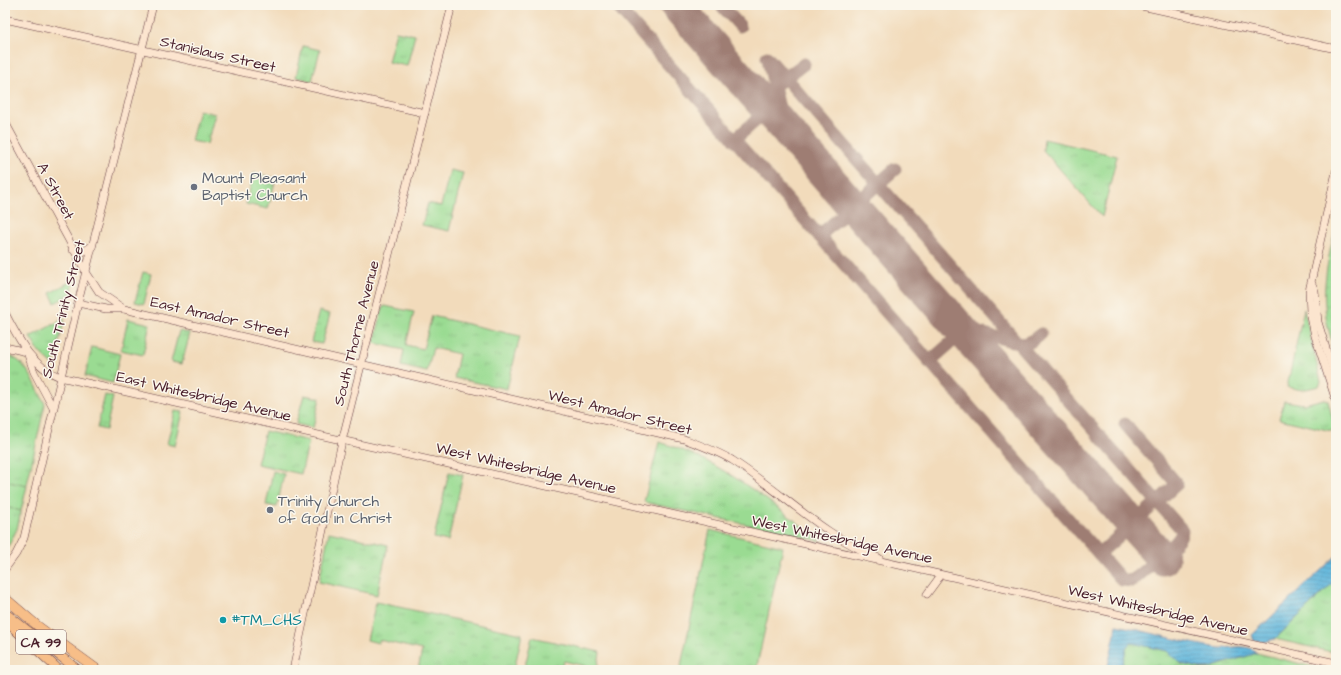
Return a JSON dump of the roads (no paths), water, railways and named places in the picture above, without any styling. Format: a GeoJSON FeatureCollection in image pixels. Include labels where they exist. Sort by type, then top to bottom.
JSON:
{"type":"FeatureCollection","features":[{"type":"Feature","properties":{"kind":"highway","name":"CA 99"},"geometry":{"type":"LineString","coordinates":[[5,598],[70,650],[98,670]]}},
{"type":"Feature","properties":{"kind":"highway","name":"CA 99"},"geometry":{"type":"LineString","coordinates":[[5,613],[78,670]]}},
{"type":"Feature","properties":{"kind":"highway"},"geometry":{"type":"LineString","coordinates":[[5,620],[59,670]]}},
{"type":"Feature","properties":{"kind":"highway"},"geometry":{"type":"LineString","coordinates":[[70,650],[101,670]]}},
{"type":"Feature","properties":{"kind":"main road","name":"South Trinity Street"},"geometry":{"type":"LineString","coordinates":[[5,569],[16,554],[24,538],[60,377],[153,5]]}},
{"type":"Feature","properties":{"kind":"main road","name":"South Thorne Avenue"},"geometry":{"type":"LineString","coordinates":[[292,670],[342,441],[452,5]]}},
{"type":"Feature","properties":{"kind":"main road"},"geometry":{"type":"LineString","coordinates":[[1137,5],[1336,49]]}},
{"type":"Feature","properties":{"kind":"main road","name":"Stanislaus Street"},"geometry":{"type":"LineString","coordinates":[[5,20],[425,114]]}},
{"type":"Feature","properties":{"kind":"main road","name":"A Street"},"geometry":{"type":"LineString","coordinates":[[5,122],[72,249],[86,272]]}},
{"type":"Feature","properties":{"kind":"main road"},"geometry":{"type":"LineString","coordinates":[[1336,172],[1312,284],[1309,291],[1309,302],[1313,324],[1336,401]]}},
{"type":"Feature","properties":{"kind":"main road"},"geometry":{"type":"LineString","coordinates":[[72,249],[83,252],[90,249],[93,244]]}},
{"type":"Feature","properties":{"kind":"main road","name":"East Amador Street"},"geometry":{"type":"LineString","coordinates":[[86,272],[99,292],[124,309],[362,365]]}},
{"type":"Feature","properties":{"kind":"main road"},"geometry":{"type":"LineString","coordinates":[[1312,284],[1315,291],[1318,322],[1336,381]]}},
{"type":"Feature","properties":{"kind":"main road"},"geometry":{"type":"LineString","coordinates":[[78,303],[106,309],[124,309]]}},
{"type":"Feature","properties":{"kind":"main road"},"geometry":{"type":"LineString","coordinates":[[5,313],[27,352],[34,372],[53,408]]}},
{"type":"Feature","properties":{"kind":"main road"},"geometry":{"type":"LineString","coordinates":[[5,347],[27,352]]}},
{"type":"Feature","properties":{"kind":"main road","name":"East Whitesbridge Avenue"},"geometry":{"type":"LineString","coordinates":[[27,352],[46,370],[60,377],[342,441]]}},
{"type":"Feature","properties":{"kind":"main road","name":"West Amador Street"},"geometry":{"type":"LineString","coordinates":[[362,365],[684,439],[732,460],[829,533],[857,550],[890,563]]}},
{"type":"Feature","properties":{"kind":"main road","name":"West Whitesbridge Avenue"},"geometry":{"type":"LineString","coordinates":[[342,441],[854,557],[890,563],[1336,663]]}},
{"type":"Feature","properties":{"kind":"main road"},"geometry":{"type":"LineString","coordinates":[[926,594],[941,575]]}},
{"type":"Feature","properties":{"kind":"water"},"geometry":{"type":"Polygon","coordinates":[[[1336,556],[1336,580],[1275,639],[1264,642],[1254,640],[1252,635],[1336,556]]]}},
{"type":"Feature","properties":{"kind":"water"},"geometry":{"type":"Polygon","coordinates":[[[1117,625],[1206,646],[1219,648],[1248,648],[1257,653],[1209,668],[1200,668],[1182,664],[1167,651],[1132,643],[1127,646],[1121,670],[1107,670],[1117,625]]]}},
{"type":"Feature","properties":{"kind":"place","name":"Mount Pleasant Baptist Church"},"geometry":{"type":"Point","coordinates":[194,187]}},
{"type":"Feature","properties":{"kind":"place","name":"Trinity Church of God in Christ"},"geometry":{"type":"Point","coordinates":[270,510]}},
{"type":"Feature","properties":{"kind":"place","name":"#TM_CHS"},"geometry":{"type":"Point","coordinates":[223,620]}}]}
